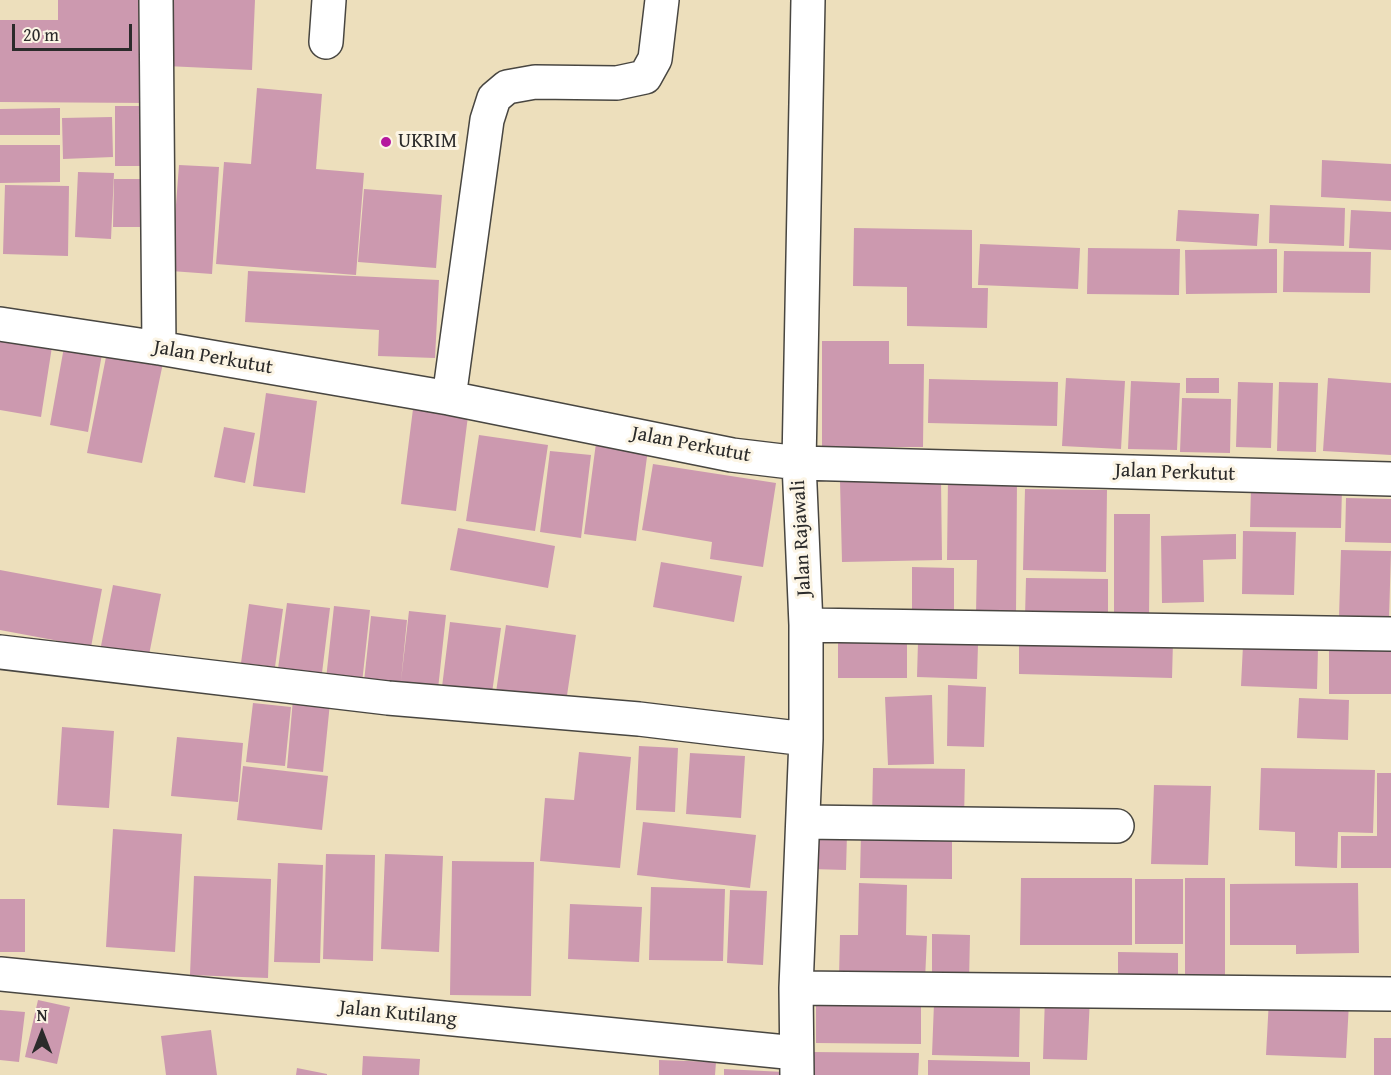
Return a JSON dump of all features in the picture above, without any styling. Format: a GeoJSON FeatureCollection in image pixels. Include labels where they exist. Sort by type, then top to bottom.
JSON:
{"type":"FeatureCollection","features":[{"type":"Feature","properties":{"kind":"street"},"geometry":{"type":"LineString","coordinates":[[156,0],[159,348]]}},
{"type":"Feature","properties":{"kind":"street"},"geometry":{"type":"LineString","coordinates":[[326,42],[329,0]]}},
{"type":"Feature","properties":{"kind":"street"},"geometry":{"type":"LineString","coordinates":[[449,398],[487,120],[494,98],[507,87],[535,82],[618,83],[645,77],[655,59],[662,0]]}},
{"type":"Feature","properties":{"kind":"street","name":"Jalan Rajawali"},"geometry":{"type":"LineString","coordinates":[[796,1064],[796,988],[806,738],[806,626],[798,463],[808,0]]}},
{"type":"Feature","properties":{"kind":"street","name":"Jalan Perkutut"},"geometry":{"type":"LineString","coordinates":[[0,324],[159,348],[449,398],[732,455],[798,463],[1391,479]]}},
{"type":"Feature","properties":{"kind":"street"},"geometry":{"type":"LineString","coordinates":[[806,626],[1391,634]]}},
{"type":"Feature","properties":{"kind":"street"},"geometry":{"type":"LineString","coordinates":[[0,652],[388,698],[639,719],[806,738]]}},
{"type":"Feature","properties":{"kind":"street"},"geometry":{"type":"LineString","coordinates":[[803,822],[1118,826]]}},
{"type":"Feature","properties":{"kind":"street","name":"Jalan Kutilang"},"geometry":{"type":"LineString","coordinates":[[0,974],[796,1064]]}},
{"type":"Feature","properties":{"kind":"street"},"geometry":{"type":"LineString","coordinates":[[796,988],[1391,994]]}},
{"type":"Feature","properties":{"kind":"building"},"geometry":{"type":"Polygon","coordinates":[[[58,0],[149,0],[148,103],[0,102],[0,20],[58,20],[58,0]]]}},
{"type":"Feature","properties":{"kind":"building"},"geometry":{"type":"Polygon","coordinates":[[[169,0],[255,0],[252,70],[166,66],[169,0]]]}},
{"type":"Feature","properties":{"kind":"building"},"geometry":{"type":"Polygon","coordinates":[[[257,88],[322,94],[316,169],[364,173],[356,275],[216,264],[224,162],[251,164],[257,88]]]}},
{"type":"Feature","properties":{"kind":"building"},"geometry":{"type":"Polygon","coordinates":[[[115,106],[145,106],[145,166],[115,166],[115,106]]]}},
{"type":"Feature","properties":{"kind":"building"},"geometry":{"type":"Polygon","coordinates":[[[60,108],[60,135],[0,135],[0,109],[60,108]]]}},
{"type":"Feature","properties":{"kind":"building"},"geometry":{"type":"Polygon","coordinates":[[[112,117],[113,157],[63,159],[62,118],[112,117]]]}},
{"type":"Feature","properties":{"kind":"building"},"geometry":{"type":"Polygon","coordinates":[[[0,145],[60,145],[60,182],[0,183],[0,145]]]}},
{"type":"Feature","properties":{"kind":"building"},"geometry":{"type":"Polygon","coordinates":[[[1322,160],[1391,164],[1391,201],[1321,197],[1322,160]]]}},
{"type":"Feature","properties":{"kind":"building"},"geometry":{"type":"Polygon","coordinates":[[[179,165],[219,167],[212,274],[171,271],[179,165]]]}},
{"type":"Feature","properties":{"kind":"building"},"geometry":{"type":"Polygon","coordinates":[[[78,172],[114,173],[111,239],[75,237],[78,172]]]}},
{"type":"Feature","properties":{"kind":"building"},"geometry":{"type":"Polygon","coordinates":[[[114,179],[142,179],[141,227],[113,227],[114,179]]]}},
{"type":"Feature","properties":{"kind":"building"},"geometry":{"type":"Polygon","coordinates":[[[5,185],[69,186],[68,256],[3,254],[5,185]]]}},
{"type":"Feature","properties":{"kind":"building"},"geometry":{"type":"Polygon","coordinates":[[[364,189],[442,195],[436,268],[358,262],[364,189]]]}},
{"type":"Feature","properties":{"kind":"building"},"geometry":{"type":"Polygon","coordinates":[[[1270,205],[1345,208],[1344,246],[1269,243],[1270,205]]]}},
{"type":"Feature","properties":{"kind":"building"},"geometry":{"type":"Polygon","coordinates":[[[1178,210],[1259,214],[1257,246],[1176,241],[1178,210]]]}},
{"type":"Feature","properties":{"kind":"building"},"geometry":{"type":"Polygon","coordinates":[[[1351,210],[1391,212],[1391,250],[1349,248],[1351,210]]]}},
{"type":"Feature","properties":{"kind":"building"},"geometry":{"type":"Polygon","coordinates":[[[854,228],[972,230],[972,288],[988,288],[987,328],[907,326],[907,287],[853,286],[854,228]]]}},
{"type":"Feature","properties":{"kind":"building"},"geometry":{"type":"Polygon","coordinates":[[[980,244],[1080,248],[1078,289],[978,285],[980,244]]]}},
{"type":"Feature","properties":{"kind":"building"},"geometry":{"type":"Polygon","coordinates":[[[1088,248],[1180,249],[1179,295],[1087,294],[1088,248]]]}},
{"type":"Feature","properties":{"kind":"building"},"geometry":{"type":"Polygon","coordinates":[[[1277,249],[1277,293],[1186,294],[1185,250],[1277,249]]]}},
{"type":"Feature","properties":{"kind":"building"},"geometry":{"type":"Polygon","coordinates":[[[1284,251],[1371,252],[1370,293],[1283,292],[1284,251]]]}},
{"type":"Feature","properties":{"kind":"building"},"geometry":{"type":"Polygon","coordinates":[[[248,271],[439,280],[435,358],[378,356],[379,330],[245,322],[248,271]]]}},
{"type":"Feature","properties":{"kind":"building"},"geometry":{"type":"Polygon","coordinates":[[[0,326],[54,334],[41,417],[0,410],[0,326]]]}},
{"type":"Feature","properties":{"kind":"building"},"geometry":{"type":"Polygon","coordinates":[[[822,341],[889,341],[889,364],[924,364],[923,447],[822,447],[822,341]]]}},
{"type":"Feature","properties":{"kind":"building"},"geometry":{"type":"Polygon","coordinates":[[[64,347],[102,354],[88,432],[50,425],[64,347]]]}},
{"type":"Feature","properties":{"kind":"building"},"geometry":{"type":"Polygon","coordinates":[[[107,352],[163,363],[142,463],[87,453],[107,352]]]}},
{"type":"Feature","properties":{"kind":"building"},"geometry":{"type":"Polygon","coordinates":[[[1066,378],[1125,381],[1121,449],[1062,446],[1066,378]]]}},
{"type":"Feature","properties":{"kind":"building"},"geometry":{"type":"Polygon","coordinates":[[[1186,378],[1219,378],[1219,393],[1186,393],[1186,378]]]}},
{"type":"Feature","properties":{"kind":"building"},"geometry":{"type":"Polygon","coordinates":[[[1328,378],[1391,383],[1391,455],[1323,451],[1328,378]]]}},
{"type":"Feature","properties":{"kind":"building"},"geometry":{"type":"Polygon","coordinates":[[[929,379],[1058,382],[1057,426],[928,423],[929,379]]]}},
{"type":"Feature","properties":{"kind":"building"},"geometry":{"type":"Polygon","coordinates":[[[1131,381],[1180,383],[1177,450],[1128,449],[1131,381]]]}},
{"type":"Feature","properties":{"kind":"building"},"geometry":{"type":"Polygon","coordinates":[[[1238,382],[1273,383],[1271,448],[1236,447],[1238,382]]]}},
{"type":"Feature","properties":{"kind":"building"},"geometry":{"type":"Polygon","coordinates":[[[1279,382],[1318,383],[1316,452],[1277,451],[1279,382]]]}},
{"type":"Feature","properties":{"kind":"building"},"geometry":{"type":"Polygon","coordinates":[[[266,393],[317,401],[305,493],[253,486],[266,393]]]}},
{"type":"Feature","properties":{"kind":"building"},"geometry":{"type":"Polygon","coordinates":[[[1182,398],[1231,399],[1230,453],[1180,452],[1182,398]]]}},
{"type":"Feature","properties":{"kind":"building"},"geometry":{"type":"Polygon","coordinates":[[[413,409],[468,416],[456,511],[401,504],[413,409]]]}},
{"type":"Feature","properties":{"kind":"building"},"geometry":{"type":"Polygon","coordinates":[[[224,427],[255,433],[245,483],[214,477],[224,427]]]}},
{"type":"Feature","properties":{"kind":"building"},"geometry":{"type":"Polygon","coordinates":[[[479,435],[548,445],[535,531],[466,521],[479,435]]]}},
{"type":"Feature","properties":{"kind":"building"},"geometry":{"type":"Polygon","coordinates":[[[596,443],[648,449],[636,541],[584,534],[596,443]]]}},
{"type":"Feature","properties":{"kind":"building"},"geometry":{"type":"Polygon","coordinates":[[[550,451],[591,455],[581,538],[540,532],[550,451]]]}},
{"type":"Feature","properties":{"kind":"building"},"geometry":{"type":"Polygon","coordinates":[[[653,464],[776,483],[763,567],[710,559],[712,542],[642,530],[653,464]]]}},
{"type":"Feature","properties":{"kind":"building"},"geometry":{"type":"Polygon","coordinates":[[[948,478],[1017,479],[1016,614],[976,614],[977,560],[947,560],[948,478]]]}},
{"type":"Feature","properties":{"kind":"building"},"geometry":{"type":"Polygon","coordinates":[[[941,479],[942,560],[842,562],[840,481],[941,479]]]}},
{"type":"Feature","properties":{"kind":"building"},"geometry":{"type":"Polygon","coordinates":[[[1251,487],[1342,488],[1341,528],[1250,527],[1251,487]]]}},
{"type":"Feature","properties":{"kind":"building"},"geometry":{"type":"Polygon","coordinates":[[[1025,489],[1107,490],[1106,572],[1023,570],[1025,489]]]}},
{"type":"Feature","properties":{"kind":"building"},"geometry":{"type":"Polygon","coordinates":[[[1346,498],[1391,499],[1391,543],[1345,542],[1346,498]]]}},
{"type":"Feature","properties":{"kind":"building"},"geometry":{"type":"Polygon","coordinates":[[[1114,514],[1150,514],[1149,617],[1114,617],[1114,514]]]}},
{"type":"Feature","properties":{"kind":"building"},"geometry":{"type":"Polygon","coordinates":[[[458,528],[555,546],[548,588],[450,570],[458,528]]]}},
{"type":"Feature","properties":{"kind":"building"},"geometry":{"type":"Polygon","coordinates":[[[1243,531],[1296,532],[1294,595],[1242,594],[1243,531]]]}},
{"type":"Feature","properties":{"kind":"building"},"geometry":{"type":"Polygon","coordinates":[[[1236,534],[1236,559],[1203,560],[1204,602],[1162,603],[1161,536],[1236,534]]]}},
{"type":"Feature","properties":{"kind":"building"},"geometry":{"type":"Polygon","coordinates":[[[1341,550],[1391,551],[1389,619],[1339,618],[1341,550]]]}},
{"type":"Feature","properties":{"kind":"building"},"geometry":{"type":"Polygon","coordinates":[[[661,562],[742,576],[734,622],[653,607],[661,562]]]}},
{"type":"Feature","properties":{"kind":"building"},"geometry":{"type":"Polygon","coordinates":[[[912,567],[954,568],[954,614],[912,614],[912,567]]]}},
{"type":"Feature","properties":{"kind":"building"},"geometry":{"type":"Polygon","coordinates":[[[0,570],[102,589],[91,647],[0,630],[0,570]]]}},
{"type":"Feature","properties":{"kind":"building"},"geometry":{"type":"Polygon","coordinates":[[[1026,578],[1108,579],[1108,619],[1025,617],[1026,578]]]}},
{"type":"Feature","properties":{"kind":"building"},"geometry":{"type":"Polygon","coordinates":[[[113,585],[161,594],[148,660],[100,651],[113,585]]]}},
{"type":"Feature","properties":{"kind":"building"},"geometry":{"type":"Polygon","coordinates":[[[287,603],[330,608],[321,681],[277,676],[287,603]]]}},
{"type":"Feature","properties":{"kind":"building"},"geometry":{"type":"Polygon","coordinates":[[[249,604],[283,609],[275,667],[241,663],[249,604]]]}},
{"type":"Feature","properties":{"kind":"building"},"geometry":{"type":"Polygon","coordinates":[[[334,606],[370,610],[362,683],[326,679],[334,606]]]}},
{"type":"Feature","properties":{"kind":"building"},"geometry":{"type":"Polygon","coordinates":[[[409,611],[446,615],[438,689],[363,691],[371,616],[407,620],[401,681],[409,611]]]}},
{"type":"Feature","properties":{"kind":"building"},"geometry":{"type":"Polygon","coordinates":[[[450,622],[501,628],[492,693],[442,687],[450,622]]]}},
{"type":"Feature","properties":{"kind":"building"},"geometry":{"type":"Polygon","coordinates":[[[506,625],[576,635],[566,702],[496,692],[506,625]]]}},
{"type":"Feature","properties":{"kind":"building"},"geometry":{"type":"Polygon","coordinates":[[[838,637],[907,637],[907,678],[838,678],[838,637]]]}},
{"type":"Feature","properties":{"kind":"building"},"geometry":{"type":"Polygon","coordinates":[[[1019,637],[1173,641],[1172,678],[1019,674],[1019,637]]]}},
{"type":"Feature","properties":{"kind":"building"},"geometry":{"type":"Polygon","coordinates":[[[918,642],[978,644],[977,679],[917,677],[918,642]]]}},
{"type":"Feature","properties":{"kind":"building"},"geometry":{"type":"Polygon","coordinates":[[[1243,645],[1318,648],[1317,689],[1241,686],[1243,645]]]}},
{"type":"Feature","properties":{"kind":"building"},"geometry":{"type":"Polygon","coordinates":[[[1329,649],[1391,649],[1391,694],[1329,694],[1329,649]]]}},
{"type":"Feature","properties":{"kind":"building"},"geometry":{"type":"Polygon","coordinates":[[[948,685],[986,687],[984,747],[947,746],[948,685]]]}},
{"type":"Feature","properties":{"kind":"building"},"geometry":{"type":"Polygon","coordinates":[[[932,695],[934,764],[888,765],[885,697],[932,695]]]}},
{"type":"Feature","properties":{"kind":"building"},"geometry":{"type":"Polygon","coordinates":[[[1299,698],[1349,700],[1348,740],[1297,738],[1299,698]]]}},
{"type":"Feature","properties":{"kind":"building"},"geometry":{"type":"Polygon","coordinates":[[[293,699],[330,703],[323,772],[287,768],[293,699]]]}},
{"type":"Feature","properties":{"kind":"building"},"geometry":{"type":"Polygon","coordinates":[[[253,703],[291,707],[285,766],[246,762],[253,703]]]}},
{"type":"Feature","properties":{"kind":"building"},"geometry":{"type":"Polygon","coordinates":[[[62,727],[114,731],[109,808],[57,805],[62,727]]]}},
{"type":"Feature","properties":{"kind":"building"},"geometry":{"type":"Polygon","coordinates":[[[177,737],[243,743],[238,802],[171,796],[177,737]]]}},
{"type":"Feature","properties":{"kind":"building"},"geometry":{"type":"Polygon","coordinates":[[[639,746],[678,748],[675,812],[636,810],[639,746]]]}},
{"type":"Feature","properties":{"kind":"building"},"geometry":{"type":"Polygon","coordinates":[[[579,752],[631,757],[620,868],[540,861],[545,798],[574,800],[579,752]]]}},
{"type":"Feature","properties":{"kind":"building"},"geometry":{"type":"Polygon","coordinates":[[[690,753],[745,756],[741,818],[686,814],[690,753]]]}},
{"type":"Feature","properties":{"kind":"building"},"geometry":{"type":"Polygon","coordinates":[[[243,766],[328,776],[322,830],[237,820],[243,766]]]}},
{"type":"Feature","properties":{"kind":"building"},"geometry":{"type":"Polygon","coordinates":[[[873,768],[965,769],[964,821],[872,820],[873,768]]]}},
{"type":"Feature","properties":{"kind":"building"},"geometry":{"type":"Polygon","coordinates":[[[1261,768],[1375,770],[1373,833],[1338,832],[1337,868],[1295,866],[1295,832],[1259,830],[1261,768]]]}},
{"type":"Feature","properties":{"kind":"building"},"geometry":{"type":"Polygon","coordinates":[[[1377,773],[1391,773],[1391,868],[1341,868],[1341,836],[1377,836],[1377,773]]]}},
{"type":"Feature","properties":{"kind":"building"},"geometry":{"type":"Polygon","coordinates":[[[1154,785],[1211,786],[1208,865],[1151,864],[1154,785]]]}},
{"type":"Feature","properties":{"kind":"building"},"geometry":{"type":"Polygon","coordinates":[[[643,822],[756,835],[750,888],[637,875],[643,822]]]}},
{"type":"Feature","properties":{"kind":"building"},"geometry":{"type":"Polygon","coordinates":[[[113,829],[182,834],[175,952],[106,947],[113,829]]]}},
{"type":"Feature","properties":{"kind":"building"},"geometry":{"type":"Polygon","coordinates":[[[861,833],[952,834],[952,879],[860,878],[861,833]]]}},
{"type":"Feature","properties":{"kind":"building"},"geometry":{"type":"Polygon","coordinates":[[[812,834],[847,834],[846,870],[811,869],[812,834]]]}},
{"type":"Feature","properties":{"kind":"building"},"geometry":{"type":"Polygon","coordinates":[[[326,854],[375,855],[373,961],[323,959],[326,854]]]}},
{"type":"Feature","properties":{"kind":"building"},"geometry":{"type":"Polygon","coordinates":[[[385,854],[443,856],[439,952],[381,949],[385,854]]]}},
{"type":"Feature","properties":{"kind":"building"},"geometry":{"type":"Polygon","coordinates":[[[452,861],[534,862],[531,996],[450,995],[452,861]]]}},
{"type":"Feature","properties":{"kind":"building"},"geometry":{"type":"Polygon","coordinates":[[[278,863],[323,865],[320,963],[274,962],[278,863]]]}},
{"type":"Feature","properties":{"kind":"building"},"geometry":{"type":"Polygon","coordinates":[[[194,876],[271,879],[268,978],[190,975],[194,876]]]}},
{"type":"Feature","properties":{"kind":"building"},"geometry":{"type":"Polygon","coordinates":[[[1021,878],[1132,878],[1132,945],[1020,945],[1021,878]]]}},
{"type":"Feature","properties":{"kind":"building"},"geometry":{"type":"Polygon","coordinates":[[[1185,878],[1225,878],[1225,982],[1185,982],[1185,878]]]}},
{"type":"Feature","properties":{"kind":"building"},"geometry":{"type":"Polygon","coordinates":[[[1135,879],[1183,879],[1183,944],[1135,944],[1135,879]]]}},
{"type":"Feature","properties":{"kind":"building"},"geometry":{"type":"Polygon","coordinates":[[[859,883],[907,885],[906,935],[927,936],[925,980],[839,977],[840,935],[858,935],[859,883]]]}},
{"type":"Feature","properties":{"kind":"building"},"geometry":{"type":"Polygon","coordinates":[[[1358,883],[1359,953],[1296,954],[1296,945],[1230,945],[1230,884],[1358,883]]]}},
{"type":"Feature","properties":{"kind":"building"},"geometry":{"type":"Polygon","coordinates":[[[651,887],[725,889],[723,961],[649,960],[651,887]]]}},
{"type":"Feature","properties":{"kind":"building"},"geometry":{"type":"Polygon","coordinates":[[[730,890],[767,891],[763,965],[727,963],[730,890]]]}},
{"type":"Feature","properties":{"kind":"building"},"geometry":{"type":"Polygon","coordinates":[[[0,899],[25,899],[25,952],[0,952],[0,899]]]}},
{"type":"Feature","properties":{"kind":"building"},"geometry":{"type":"Polygon","coordinates":[[[570,904],[642,907],[639,962],[568,959],[570,904]]]}},
{"type":"Feature","properties":{"kind":"building"},"geometry":{"type":"Polygon","coordinates":[[[932,934],[970,935],[969,982],[932,981],[932,934]]]}},
{"type":"Feature","properties":{"kind":"building"},"geometry":{"type":"Polygon","coordinates":[[[1118,952],[1178,953],[1178,985],[1118,984],[1118,952]]]}},
{"type":"Feature","properties":{"kind":"building"},"geometry":{"type":"Polygon","coordinates":[[[816,996],[921,997],[921,1044],[816,1043],[816,996]]]}},
{"type":"Feature","properties":{"kind":"building"},"geometry":{"type":"Polygon","coordinates":[[[1045,996],[1090,998],[1087,1060],[1043,1059],[1045,996]]]}},
{"type":"Feature","properties":{"kind":"building"},"geometry":{"type":"Polygon","coordinates":[[[1269,999],[1349,1003],[1346,1058],[1266,1055],[1269,999]]]}},
{"type":"Feature","properties":{"kind":"building"},"geometry":{"type":"Polygon","coordinates":[[[38,1000],[70,1007],[57,1064],[25,1057],[38,1000]]]}},
{"type":"Feature","properties":{"kind":"building"},"geometry":{"type":"Polygon","coordinates":[[[934,1003],[1020,1005],[1019,1057],[932,1055],[934,1003]]]}},
{"type":"Feature","properties":{"kind":"building"},"geometry":{"type":"Polygon","coordinates":[[[0,1010],[25,1012],[19,1062],[0,1060],[0,1010]]]}},
{"type":"Feature","properties":{"kind":"building"},"geometry":{"type":"Polygon","coordinates":[[[211,1030],[217,1075],[166,1075],[161,1036],[211,1030]]]}},
{"type":"Feature","properties":{"kind":"building"},"geometry":{"type":"Polygon","coordinates":[[[1374,1038],[1391,1038],[1391,1075],[1374,1075],[1374,1038]]]}},
{"type":"Feature","properties":{"kind":"building"},"geometry":{"type":"Polygon","coordinates":[[[810,1052],[919,1053],[918,1075],[809,1075],[810,1052]]]}},
{"type":"Feature","properties":{"kind":"building"},"geometry":{"type":"Polygon","coordinates":[[[363,1056],[420,1059],[419,1075],[362,1075],[363,1056]]]}},
{"type":"Feature","properties":{"kind":"building"},"geometry":{"type":"Polygon","coordinates":[[[659,1060],[716,1062],[715,1075],[659,1075],[659,1060]]]}},
{"type":"Feature","properties":{"kind":"building"},"geometry":{"type":"Polygon","coordinates":[[[928,1060],[1030,1062],[1030,1075],[928,1075],[928,1060]]]}},
{"type":"Feature","properties":{"kind":"building"},"geometry":{"type":"Polygon","coordinates":[[[297,1068],[327,1074],[327,1075],[296,1075],[297,1068]]]}},
{"type":"Feature","properties":{"kind":"building"},"geometry":{"type":"Polygon","coordinates":[[[724,1069],[784,1072],[784,1075],[724,1075],[724,1069]]]}},
{"type":"Feature","properties":{"kind":"place","name":"UKRIM"},"geometry":{"type":"Point","coordinates":[386,142]}}]}
